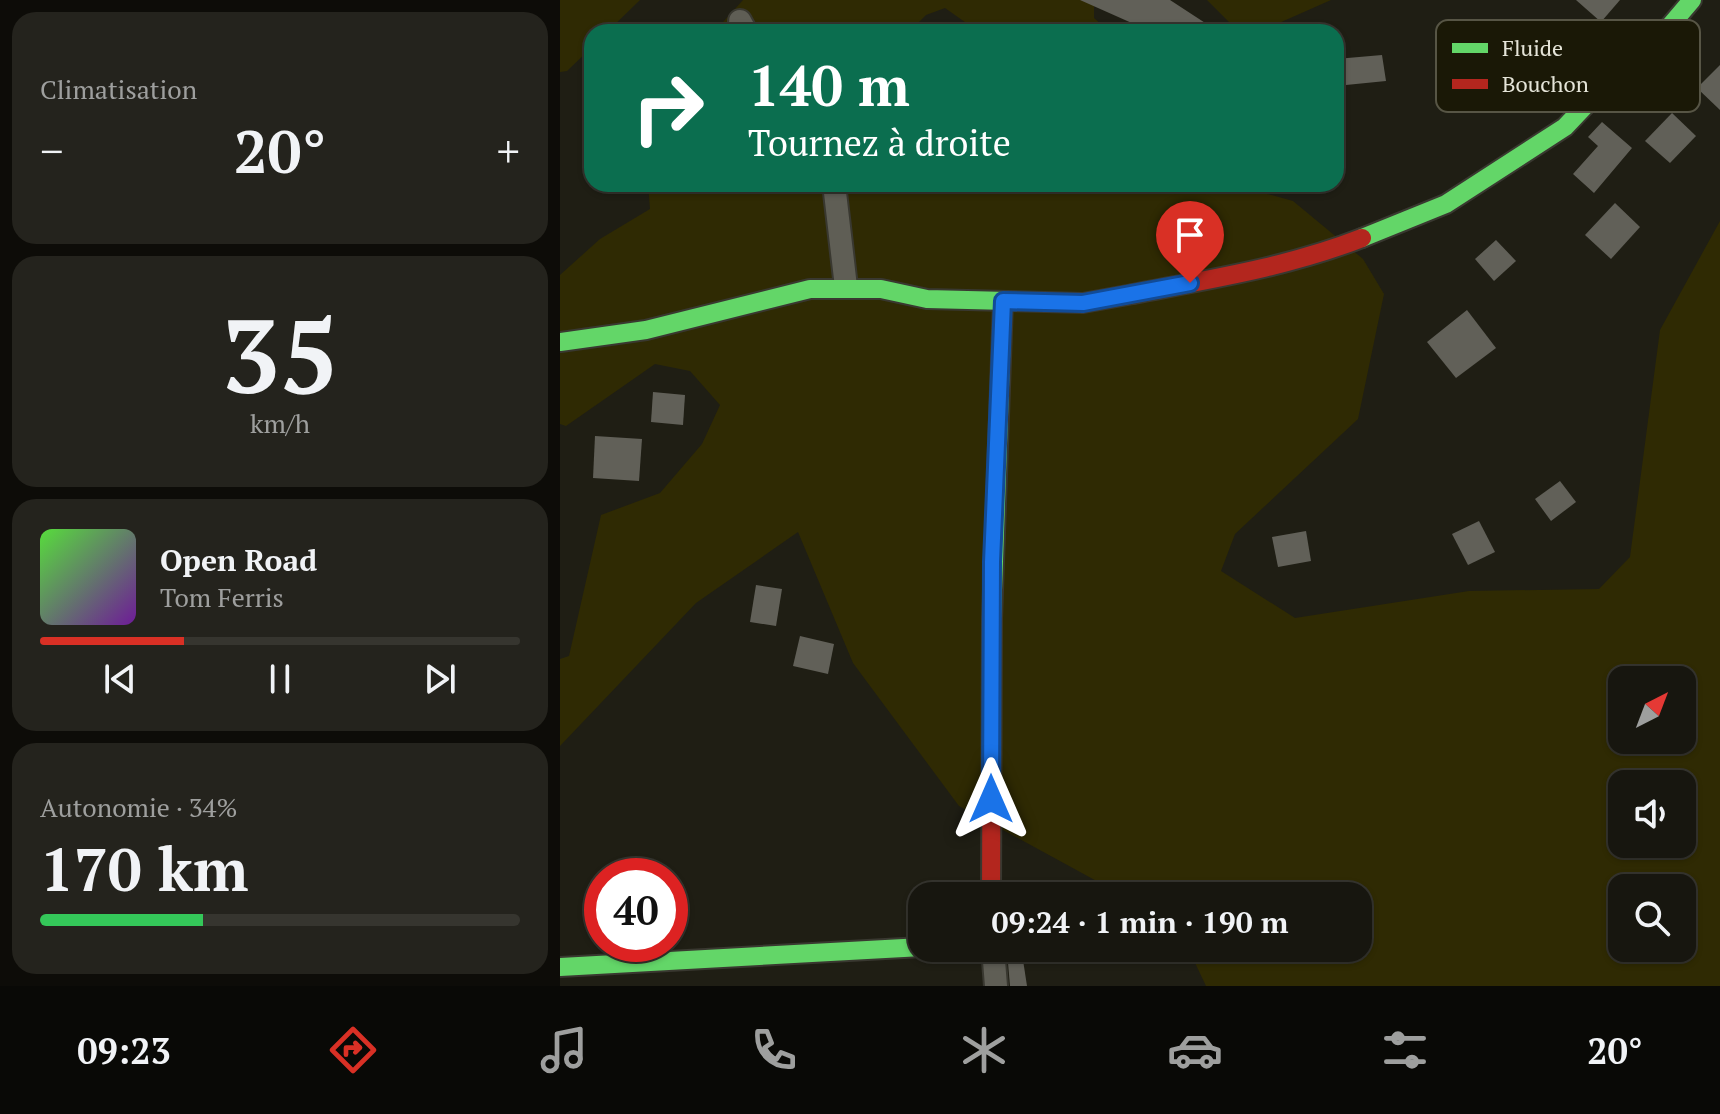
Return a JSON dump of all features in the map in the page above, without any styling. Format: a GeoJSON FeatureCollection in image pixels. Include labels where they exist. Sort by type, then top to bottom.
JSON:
{"type":"FeatureCollection","features":[{"type":"Feature","properties":{"kind":"street"},"geometry":{"type":"LineString","coordinates":[[1675,20],[1692,0]]}},
{"type":"Feature","properties":{"kind":"street"},"geometry":{"type":"LineString","coordinates":[[560,342],[646,330],[810,289],[881,289],[927,299],[1083,303],[1269,268],[1331,250],[1446,204],[1565,127],[1579,112]]}},
{"type":"Feature","properties":{"kind":"street"},"geometry":{"type":"LineString","coordinates":[[835,192],[846,287]]}},
{"type":"Feature","properties":{"kind":"street"},"geometry":{"type":"LineString","coordinates":[[991,882],[992,562],[1003,301]]}},
{"type":"Feature","properties":{"kind":"street"},"geometry":{"type":"LineString","coordinates":[[560,967],[908,948]]}},
{"type":"Feature","properties":{"kind":"street"},"geometry":{"type":"LineString","coordinates":[[994,962],[996,986]]}},
{"type":"Feature","properties":{"kind":"shaded area"},"geometry":{"type":"Polygon","coordinates":[[[560,0],[640,0],[615,24],[584,24],[584,55],[567,71],[560,72],[560,0]]]}},
{"type":"Feature","properties":{"kind":"shaded area"},"geometry":{"type":"Polygon","coordinates":[[[743,0],[1094,0],[1094,18],[1101,24],[968,24],[945,8],[926,15],[917,24],[721,24],[743,0]]]}},
{"type":"Feature","properties":{"kind":"shaded area"},"geometry":{"type":"Polygon","coordinates":[[[1207,0],[1331,0],[1277,24],[1231,24],[1207,0]]]}},
{"type":"Feature","properties":{"kind":"shaded area"},"geometry":{"type":"Polygon","coordinates":[[[649,192],[1261,192],[1293,201],[1363,259],[1384,294],[1358,419],[1235,534],[1221,571],[1295,618],[1469,591],[1599,589],[1630,557],[1660,330],[1720,221],[1720,986],[1206,986],[1195,962],[1372,962],[1372,882],[1098,882],[959,806],[853,663],[798,532],[696,603],[560,746],[560,659],[569,656],[601,515],[660,493],[702,444],[720,405],[690,371],[655,364],[566,426],[560,424],[560,275],[600,239],[650,209],[649,192]]]}},
{"type":"Feature","properties":{"kind":"building"},"geometry":{"type":"Polygon","coordinates":[[[1080,0],[1170,0],[1207,24],[1146,22],[1134,24],[1080,0]]]}},
{"type":"Feature","properties":{"kind":"building"},"geometry":{"type":"Polygon","coordinates":[[[1576,0],[1620,0],[1603,20],[1576,0]]]}},
{"type":"Feature","properties":{"kind":"building"},"geometry":{"type":"Polygon","coordinates":[[[1382,55],[1386,81],[1344,85],[1344,58],[1382,55]]]}},
{"type":"Feature","properties":{"kind":"building"},"geometry":{"type":"Polygon","coordinates":[[[1720,65],[1720,110],[1700,91],[1700,85],[1720,65]]]}},
{"type":"Feature","properties":{"kind":"building"},"geometry":{"type":"Polygon","coordinates":[[[1672,113],[1696,136],[1670,163],[1645,141],[1672,113]]]}},
{"type":"Feature","properties":{"kind":"building"},"geometry":{"type":"Polygon","coordinates":[[[1602,122],[1632,148],[1594,193],[1573,174],[1598,146],[1588,137],[1602,122]]]}},
{"type":"Feature","properties":{"kind":"building"},"geometry":{"type":"Polygon","coordinates":[[[1615,203],[1640,227],[1611,259],[1585,235],[1615,203]]]}},
{"type":"Feature","properties":{"kind":"building"},"geometry":{"type":"Polygon","coordinates":[[[1496,240],[1516,261],[1494,281],[1475,259],[1496,240]]]}},
{"type":"Feature","properties":{"kind":"building"},"geometry":{"type":"Polygon","coordinates":[[[1467,310],[1496,348],[1456,378],[1427,342],[1467,310]]]}},
{"type":"Feature","properties":{"kind":"building"},"geometry":{"type":"Polygon","coordinates":[[[653,392],[685,395],[683,425],[651,422],[653,392]]]}},
{"type":"Feature","properties":{"kind":"building"},"geometry":{"type":"Polygon","coordinates":[[[595,436],[642,439],[639,481],[593,478],[595,436]]]}},
{"type":"Feature","properties":{"kind":"building"},"geometry":{"type":"Polygon","coordinates":[[[1560,481],[1576,502],[1551,521],[1535,499],[1560,481]]]}},
{"type":"Feature","properties":{"kind":"building"},"geometry":{"type":"Polygon","coordinates":[[[1479,521],[1495,552],[1468,565],[1452,534],[1479,521]]]}},
{"type":"Feature","properties":{"kind":"building"},"geometry":{"type":"Polygon","coordinates":[[[1306,531],[1311,561],[1278,567],[1272,537],[1306,531]]]}},
{"type":"Feature","properties":{"kind":"building"},"geometry":{"type":"Polygon","coordinates":[[[756,585],[782,589],[776,626],[750,622],[756,585]]]}},
{"type":"Feature","properties":{"kind":"building"},"geometry":{"type":"Polygon","coordinates":[[[800,636],[834,644],[828,674],[793,666],[800,636]]]}},
{"type":"Feature","properties":{"kind":"building"},"geometry":{"type":"Polygon","coordinates":[[[1023,962],[1027,986],[1010,986],[1008,963],[1023,962]]]}},
{"type":"Feature","properties":{"kind":"traffic: fast"},"geometry":{"type":"LineString","coordinates":[[1675,20],[1692,0]]}},
{"type":"Feature","properties":{"kind":"traffic: fast"},"geometry":{"type":"LineString","coordinates":[[1362,238],[1446,204],[1565,127],[1579,112]]}},
{"type":"Feature","properties":{"kind":"traffic: fast"},"geometry":{"type":"LineString","coordinates":[[560,342],[646,330],[810,289],[881,289],[927,299],[1083,303],[1133,294]]}},
{"type":"Feature","properties":{"kind":"traffic: fast"},"geometry":{"type":"LineString","coordinates":[[992,619],[1003,301]]}},
{"type":"Feature","properties":{"kind":"traffic: fast"},"geometry":{"type":"LineString","coordinates":[[560,967],[908,948]]}},
{"type":"Feature","properties":{"kind":"traffic: jam"},"geometry":{"type":"LineString","coordinates":[[1133,294],[1278,265],[1362,238]]}},
{"type":"Feature","properties":{"kind":"traffic: jam"},"geometry":{"type":"LineString","coordinates":[[991,882],[992,619]]}},
{"type":"Feature","properties":{"kind":"route"},"geometry":{"type":"LineString","coordinates":[[991,799],[992,562],[1003,301],[1083,303],[1190,283]]}}]}
